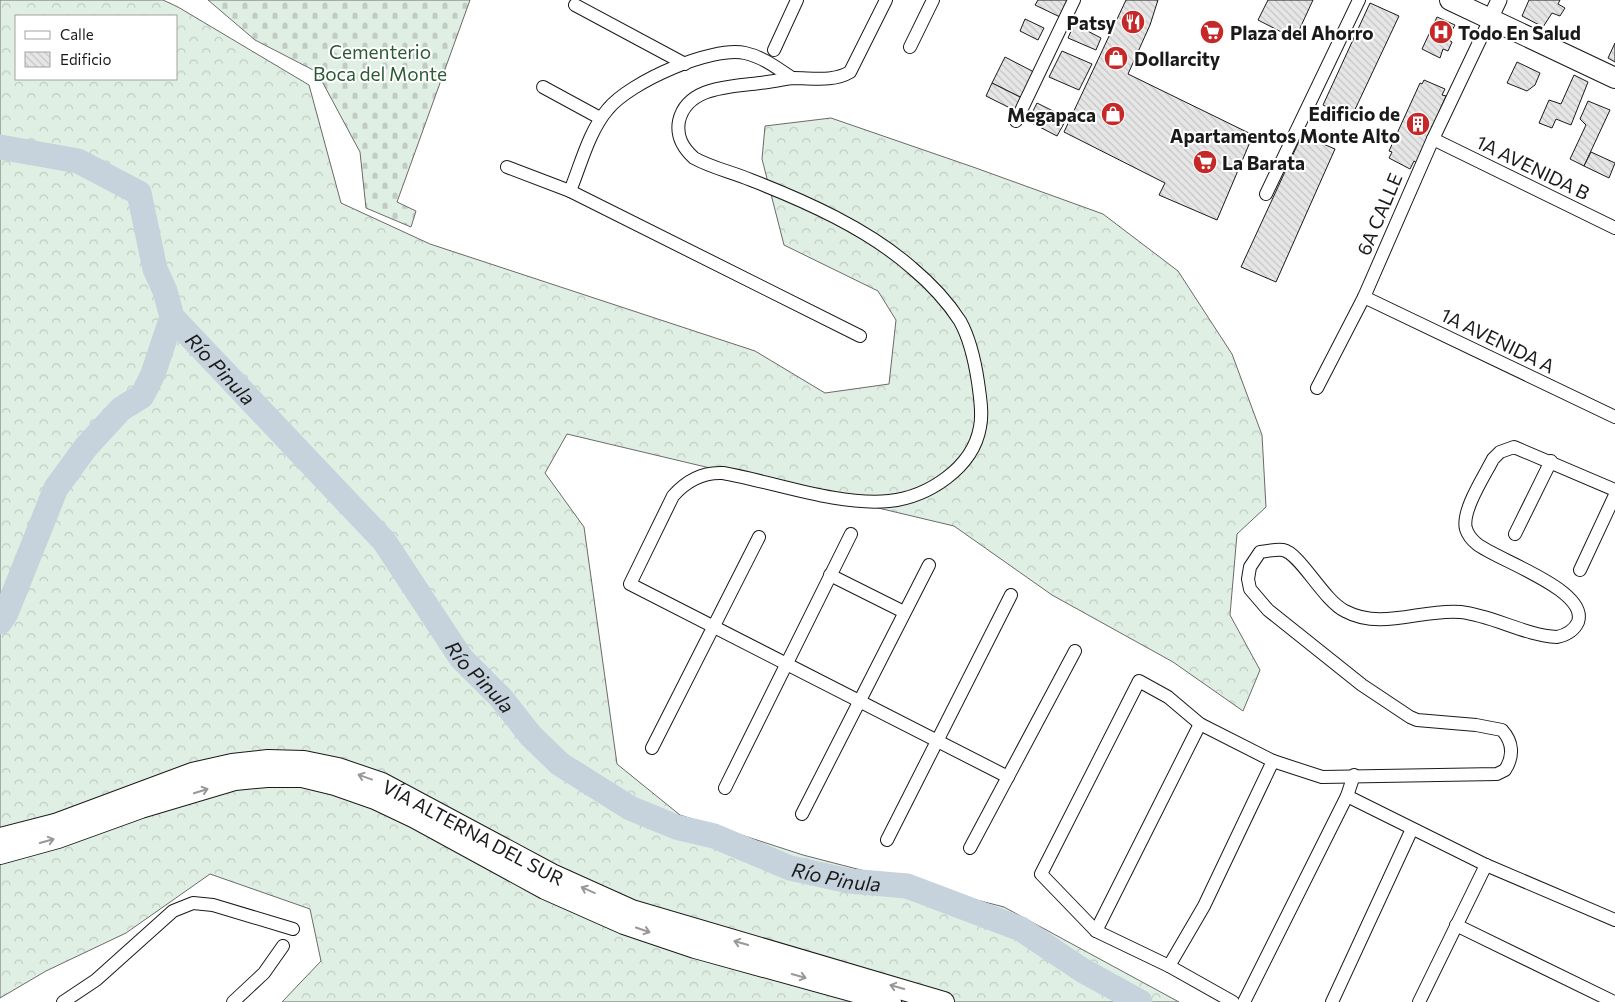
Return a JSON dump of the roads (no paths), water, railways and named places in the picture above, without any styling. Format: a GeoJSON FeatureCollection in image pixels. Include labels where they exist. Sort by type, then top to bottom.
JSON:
{"type":"FeatureCollection","features":[{"type":"Feature","properties":{"kind":"main road"},"geometry":{"type":"LineString","coordinates":[[1450,0],[1615,78]]}},
{"type":"Feature","properties":{"kind":"main road","name":"VÍA ALTERNA DEL SUR"},"geometry":{"type":"LineString","coordinates":[[0,838],[55,824],[192,773],[232,764],[268,760],[304,761],[338,768],[382,783],[552,874],[632,910],[944,1002]]}},
{"type":"Feature","properties":{"kind":"main road","name":"VÍA ALTERNA DEL SUR"},"geometry":{"type":"LineString","coordinates":[[0,854],[58,838],[141,808],[235,780],[267,777],[302,777],[335,785],[375,799],[545,889],[624,924],[696,948],[891,1002]]}},
{"type":"Feature","properties":{"kind":"street"},"geometry":{"type":"LineString","coordinates":[[774,50],[797,0]]}},
{"type":"Feature","properties":{"kind":"street"},"geometry":{"type":"LineString","coordinates":[[886,0],[850,72],[843,76],[827,79],[792,78],[718,89],[698,96],[690,100],[682,112],[678,125],[680,141],[689,153],[704,164],[768,187],[863,232],[914,269],[950,307],[966,336],[977,376],[981,426],[970,453],[955,470],[929,489],[891,501],[847,500],[713,472],[697,476],[680,487],[673,496],[655,528],[630,584],[712,628],[1008,778]]}},
{"type":"Feature","properties":{"kind":"street"},"geometry":{"type":"LineString","coordinates":[[910,46],[933,0]]}},
{"type":"Feature","properties":{"kind":"street"},"geometry":{"type":"LineString","coordinates":[[1016,121],[1074,0]]}},
{"type":"Feature","properties":{"kind":"street"},"geometry":{"type":"LineString","coordinates":[[1266,194],[1359,0]]}},
{"type":"Feature","properties":{"kind":"street","name":"6A CALLE"},"geometry":{"type":"LineString","coordinates":[[1317,388],[1364,297],[1433,138],[1499,0]]}},
{"type":"Feature","properties":{"kind":"street"},"geometry":{"type":"LineString","coordinates":[[575,5],[685,64]]}},
{"type":"Feature","properties":{"kind":"street"},"geometry":{"type":"LineString","coordinates":[[570,191],[600,118],[609,107],[641,84],[685,64],[725,52],[744,53],[768,62],[792,78]]}},
{"type":"Feature","properties":{"kind":"street"},"geometry":{"type":"LineString","coordinates":[[543,87],[600,118]]}},
{"type":"Feature","properties":{"kind":"street","name":"1A AVENIDA B"},"geometry":{"type":"LineString","coordinates":[[1433,138],[1615,228]]}},
{"type":"Feature","properties":{"kind":"street"},"geometry":{"type":"LineString","coordinates":[[507,166],[570,191],[860,336]]}},
{"type":"Feature","properties":{"kind":"street","name":"1A AVENIDA A"},"geometry":{"type":"LineString","coordinates":[[1364,297],[1615,417]]}},
{"type":"Feature","properties":{"kind":"street"},"geometry":{"type":"LineString","coordinates":[[1233,1002],[1169,966],[1096,931],[1040,874],[1139,681],[1168,697],[1200,724],[1273,761],[1322,777],[1497,774],[1505,770],[1509,763],[1511,744],[1502,730],[1476,725],[1417,720],[1362,685],[1289,628],[1250,589],[1248,579],[1254,558],[1260,552],[1285,550],[1294,556],[1330,601],[1345,611],[1362,617],[1384,619],[1460,612],[1548,636],[1562,636],[1570,632],[1578,621],[1577,606],[1574,602],[1562,591],[1477,545],[1466,528],[1465,517],[1493,458],[1500,452],[1514,447],[1551,461],[1615,490]]}},
{"type":"Feature","properties":{"kind":"street"},"geometry":{"type":"LineString","coordinates":[[1515,534],[1551,461]]}},
{"type":"Feature","properties":{"kind":"street"},"geometry":{"type":"LineString","coordinates":[[1580,570],[1615,494]]}},
{"type":"Feature","properties":{"kind":"street"},"geometry":{"type":"LineString","coordinates":[[725,788],[851,534]]}},
{"type":"Feature","properties":{"kind":"street"},"geometry":{"type":"LineString","coordinates":[[652,748],[758,537]]}},
{"type":"Feature","properties":{"kind":"street"},"geometry":{"type":"LineString","coordinates":[[802,814],[929,565]]}},
{"type":"Feature","properties":{"kind":"street"},"geometry":{"type":"LineString","coordinates":[[830,574],[904,612]]}},
{"type":"Feature","properties":{"kind":"street"},"geometry":{"type":"LineString","coordinates":[[887,840],[1011,595]]}},
{"type":"Feature","properties":{"kind":"street"},"geometry":{"type":"LineString","coordinates":[[970,848],[1075,651]]}},
{"type":"Feature","properties":{"kind":"street"},"geometry":{"type":"LineString","coordinates":[[1096,931],[1200,724]]}},
{"type":"Feature","properties":{"kind":"street"},"geometry":{"type":"LineString","coordinates":[[1169,966],[1204,906],[1273,761]]}},
{"type":"Feature","properties":{"kind":"street"},"geometry":{"type":"LineString","coordinates":[[1244,1002],[1347,796],[1354,775]]}},
{"type":"Feature","properties":{"kind":"street"},"geometry":{"type":"LineString","coordinates":[[1347,796],[1486,865],[1615,920]]}},
{"type":"Feature","properties":{"kind":"street"},"geometry":{"type":"LineString","coordinates":[[1332,1002],[1412,829]]}},
{"type":"Feature","properties":{"kind":"street"},"geometry":{"type":"LineString","coordinates":[[1419,1002],[1486,865]]}},
{"type":"Feature","properties":{"kind":"street"},"geometry":{"type":"LineString","coordinates":[[63,1002],[96,980],[174,911],[193,902],[213,905],[293,929]]}},
{"type":"Feature","properties":{"kind":"street"},"geometry":{"type":"LineString","coordinates":[[1456,925],[1614,1002]]}},
{"type":"Feature","properties":{"kind":"street"},"geometry":{"type":"LineString","coordinates":[[233,1002],[264,973],[283,946]]}},
{"type":"Feature","properties":{"kind":"waterway","name":"Río Pinula"},"geometry":{"type":"LineString","coordinates":[[0,147],[78,161],[139,193],[155,269],[165,291],[172,317],[384,541],[461,658],[501,698],[531,736],[560,764],[630,808],[676,827],[714,836],[790,868],[849,881],[907,886],[1021,929],[1082,970],[1140,1002]]}},
{"type":"Feature","properties":{"kind":"waterway"},"geometry":{"type":"LineString","coordinates":[[0,622],[6,613],[56,488],[86,447],[121,409],[142,396],[153,374],[172,317]]}},
{"type":"Feature","properties":{"kind":"place","name":"Patsy"},"geometry":{"type":"Point","coordinates":[1133,22]}},
{"type":"Feature","properties":{"kind":"place","name":"Plaza del Ahorro"},"geometry":{"type":"Point","coordinates":[1212,32]}},
{"type":"Feature","properties":{"kind":"place","name":"Todo En Salud"},"geometry":{"type":"Point","coordinates":[1441,32]}},
{"type":"Feature","properties":{"kind":"place","name":"Dollarcity"},"geometry":{"type":"Point","coordinates":[1116,58]}},
{"type":"Feature","properties":{"kind":"place","name":"Megapaca"},"geometry":{"type":"Point","coordinates":[1113,114]}},
{"type":"Feature","properties":{"kind":"place","name":"Edificio de Apartamentos Monte Alto"},"geometry":{"type":"Point","coordinates":[1418,124]}},
{"type":"Feature","properties":{"kind":"place","name":"La Barata"},"geometry":{"type":"Point","coordinates":[1205,162]}},
{"type":"Feature","properties":{"kind":"park label","name":"Cementerio Boca del Monte"},"geometry":{"type":"Point","coordinates":[380,62]}}]}
